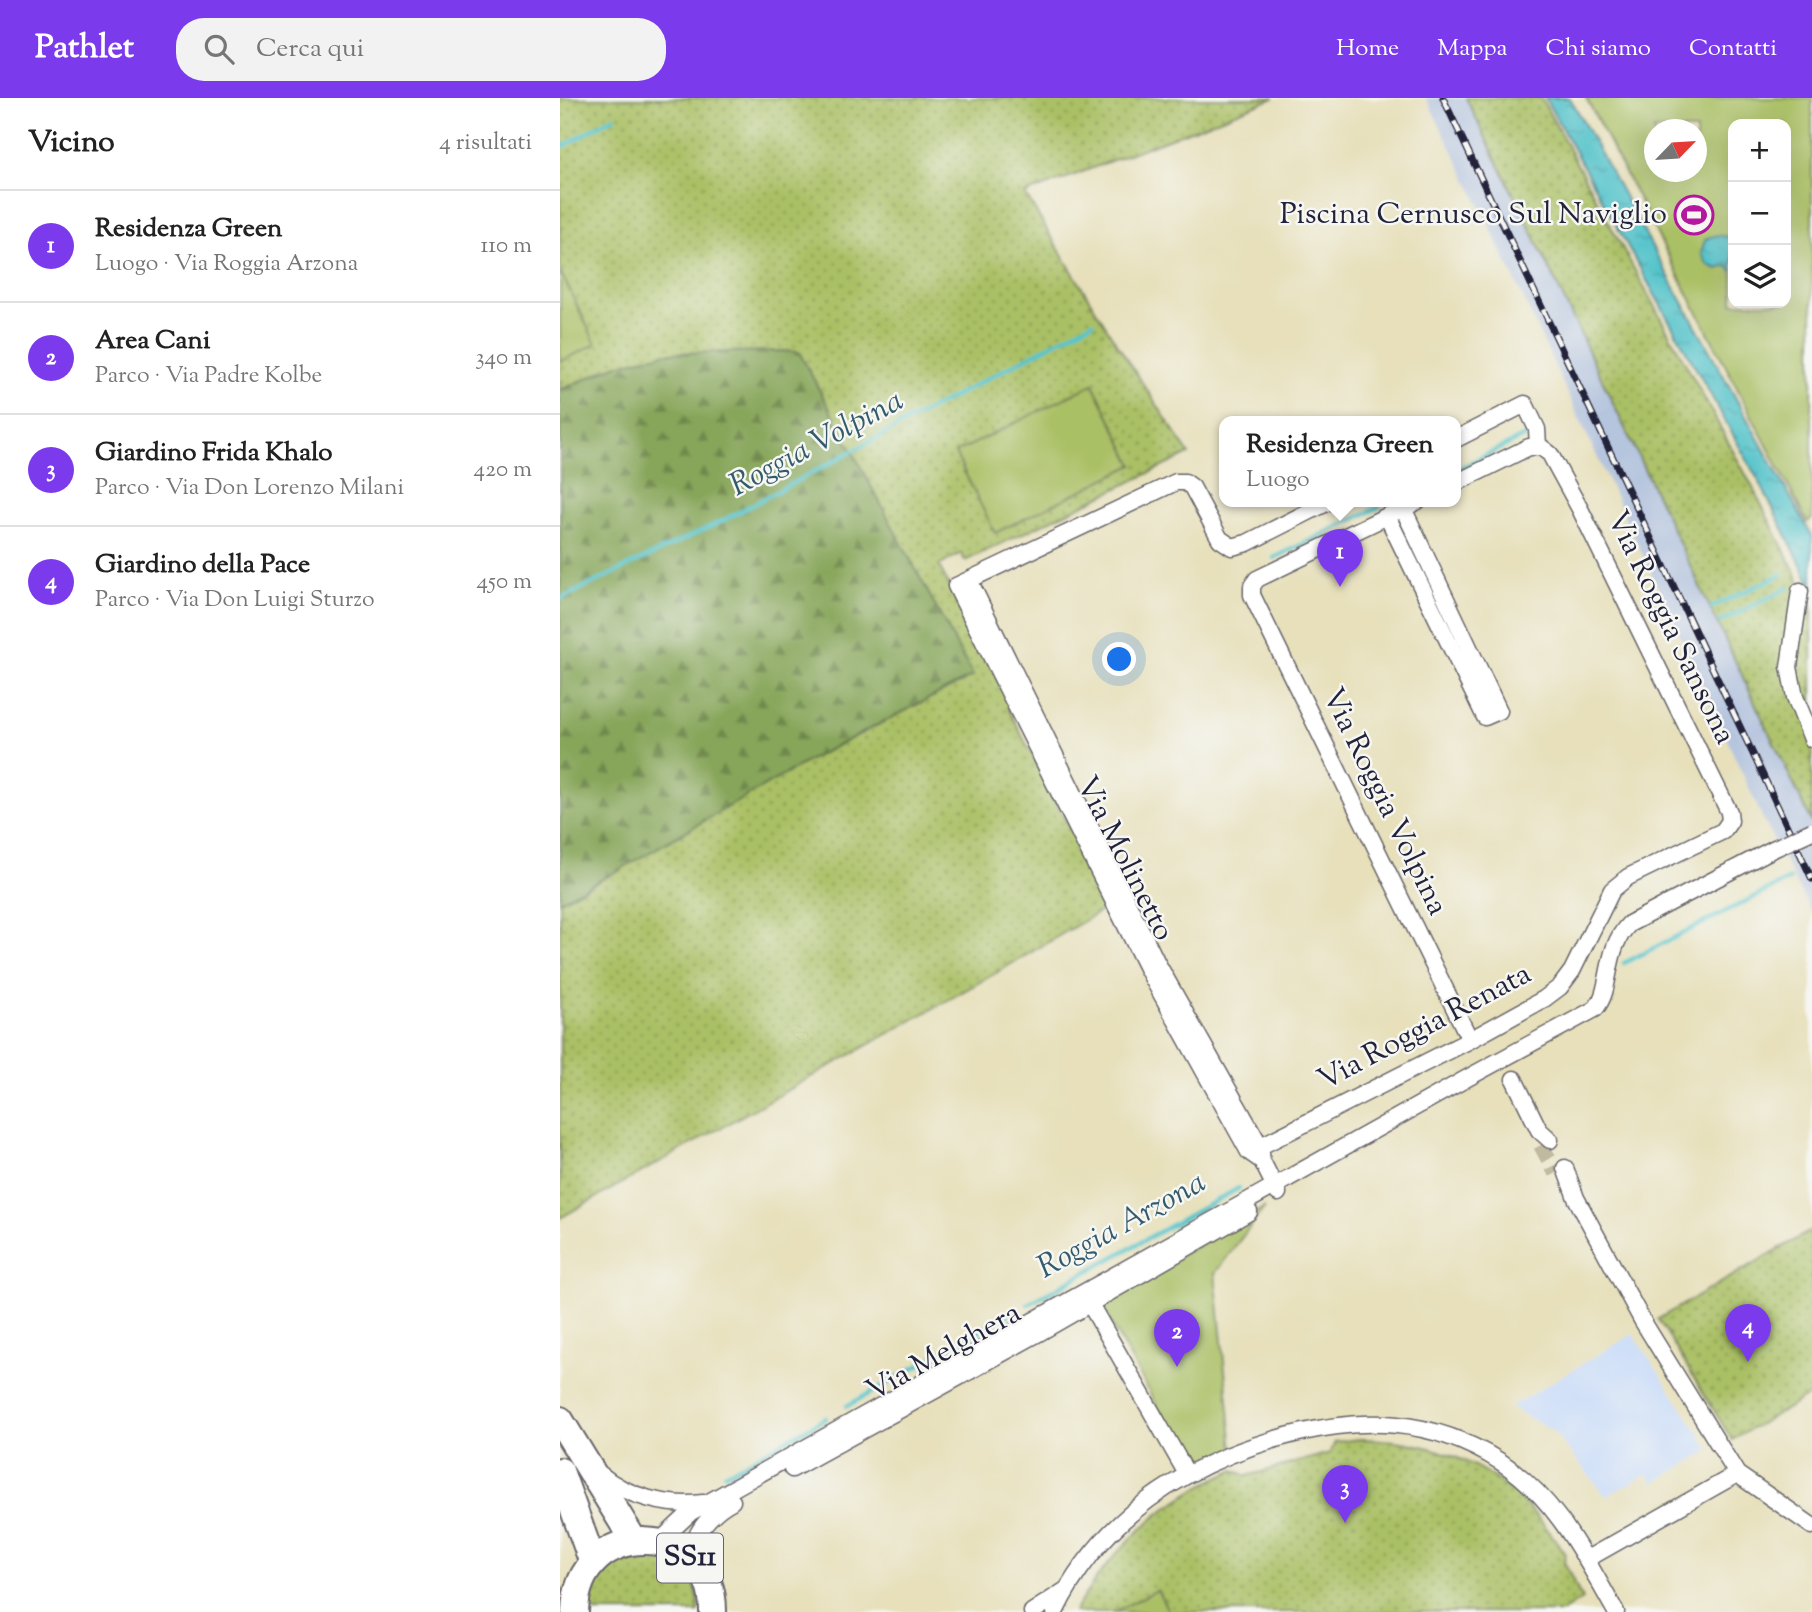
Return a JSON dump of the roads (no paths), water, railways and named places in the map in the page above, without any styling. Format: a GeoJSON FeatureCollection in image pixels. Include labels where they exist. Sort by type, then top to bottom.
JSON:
{"type":"FeatureCollection","features":[{"type":"Feature","properties":{"kind":"main road","name":"SS11"},"geometry":{"type":"LineString","coordinates":[[560,1420],[585,1461],[646,1541]]}},
{"type":"Feature","properties":{"kind":"main road"},"geometry":{"type":"LineString","coordinates":[[560,1471],[593,1563],[579,1587],[575,1612]]}},
{"type":"Feature","properties":{"kind":"main road","name":"SS11"},"geometry":{"type":"LineString","coordinates":[[593,1563],[612,1548],[646,1541],[677,1548],[695,1563],[709,1584],[713,1612]]}},
{"type":"Feature","properties":{"kind":"street","name":"Via Roggia Sansona"},"geometry":{"type":"LineString","coordinates":[[1461,436],[1525,404],[1544,450],[1586,521],[1728,809],[1730,821],[1727,828]]}},
{"type":"Feature","properties":{"kind":"street"},"geometry":{"type":"LineString","coordinates":[[1461,480],[1530,447],[1544,450]]}},
{"type":"Feature","properties":{"kind":"street","name":"Via Molinetto"},"geometry":{"type":"LineString","coordinates":[[1277,1190],[1147,968],[962,583],[1173,483],[1185,482],[1194,489],[1220,539],[1232,547],[1247,543],[1318,507]]}},
{"type":"Feature","properties":{"kind":"street"},"geometry":{"type":"LineString","coordinates":[[1399,508],[1499,711],[1485,718],[1399,508]]}},
{"type":"Feature","properties":{"kind":"street","name":"Via Roggia Volpina"},"geometry":{"type":"LineString","coordinates":[[1399,508],[1257,579],[1252,589],[1253,598],[1470,1040]]}},
{"type":"Feature","properties":{"kind":"street"},"geometry":{"type":"LineString","coordinates":[[1800,591],[1789,667],[1795,697],[1812,739]]}},
{"type":"Feature","properties":{"kind":"street","name":"Via Roggia Renata"},"geometry":{"type":"LineString","coordinates":[[1257,1153],[1538,1003],[1560,987],[1574,966],[1608,895],[1621,881],[1727,828]]}},
{"type":"Feature","properties":{"kind":"street","name":"Via Melghera"},"geometry":{"type":"LineString","coordinates":[[646,1541],[691,1512],[1460,1092],[1499,1061],[1588,1014],[1600,1004],[1613,948],[1621,932],[1629,924],[1812,831]]}},
{"type":"Feature","properties":{"kind":"street"},"geometry":{"type":"LineString","coordinates":[[1514,1079],[1544,1138]]}},
{"type":"Feature","properties":{"kind":"street"},"geometry":{"type":"LineString","coordinates":[[1560,1171],[1642,1320],[1737,1474],[1812,1526]]}},
{"type":"Feature","properties":{"kind":"street"},"geometry":{"type":"LineString","coordinates":[[1086,1298],[1186,1474]]}},
{"type":"Feature","properties":{"kind":"street","name":"Via Melghera"},"geometry":{"type":"LineString","coordinates":[[695,1563],[694,1545],[699,1532],[720,1507],[851,1437],[1086,1298]]}},
{"type":"Feature","properties":{"kind":"street"},"geometry":{"type":"LineString","coordinates":[[1055,1612],[1093,1554],[1121,1523],[1153,1495],[1186,1474],[1248,1447],[1332,1425],[1376,1423],[1420,1428],[1470,1445],[1508,1467],[1535,1489],[1553,1509],[1587,1559],[1616,1612]]}},
{"type":"Feature","properties":{"kind":"street","name":"Via Melghera"},"geometry":{"type":"LineString","coordinates":[[585,1461],[612,1484],[634,1494],[693,1504],[716,1499]]}},
{"type":"Feature","properties":{"kind":"street"},"geometry":{"type":"LineString","coordinates":[[1587,1559],[1737,1474]]}},
{"type":"Feature","properties":{"kind":"street"},"geometry":{"type":"LineString","coordinates":[[1031,1612],[1068,1589]]}},
{"type":"Feature","properties":{"kind":"water"},"geometry":{"type":"Polygon","coordinates":[[[1545,98],[1570,98],[1812,536],[1812,586],[1761,485],[1545,98]]]}},
{"type":"Feature","properties":{"kind":"water"},"geometry":{"type":"Polygon","coordinates":[[[1713,236],[1727,236],[1728,266],[1717,269],[1707,264],[1701,253],[1705,240],[1713,236]]]}},
{"type":"Feature","properties":{"kind":"waterway"},"geometry":{"type":"LineString","coordinates":[[562,147],[614,117]]}},
{"type":"Feature","properties":{"kind":"waterway","name":"Roggia Volpina"},"geometry":{"type":"LineString","coordinates":[[560,599],[724,520],[1093,322]]}},
{"type":"Feature","properties":{"kind":"waterway","name":"Roggia Volpina"},"geometry":{"type":"LineString","coordinates":[[1461,468],[1529,434]]}},
{"type":"Feature","properties":{"kind":"waterway","name":"Roggia Volpina"},"geometry":{"type":"LineString","coordinates":[[1274,558],[1379,507]]}},
{"type":"Feature","properties":{"kind":"waterway","name":"Roggia Volpina"},"geometry":{"type":"LineString","coordinates":[[1712,607],[1782,574]]}},
{"type":"Feature","properties":{"kind":"waterway"},"geometry":{"type":"LineString","coordinates":[[1720,622],[1789,587]]}},
{"type":"Feature","properties":{"kind":"waterway","name":"Roggia Arzona"},"geometry":{"type":"LineString","coordinates":[[1624,963],[1790,879]]}},
{"type":"Feature","properties":{"kind":"waterway","name":"Roggia Arzona"},"geometry":{"type":"LineString","coordinates":[[1028,1304],[1239,1188]]}},
{"type":"Feature","properties":{"kind":"waterway","name":"Roggia Arzona"},"geometry":{"type":"LineString","coordinates":[[847,1406],[1012,1313]]}},
{"type":"Feature","properties":{"kind":"waterway","name":"Roggia Arzona"},"geometry":{"type":"LineString","coordinates":[[725,1474],[826,1418]]}},
{"type":"Feature","properties":{"kind":"tunnel"},"geometry":{"type":"LineString","coordinates":[[1541,1145],[1556,1173]]}},
{"type":"Feature","properties":{"kind":"railway"},"geometry":{"type":"LineString","coordinates":[[1443,98],[1812,879]]}},
{"type":"Feature","properties":{"kind":"place","name":"Piscina Cernusco Sul Naviglio"},"geometry":{"type":"Point","coordinates":[1694,215]}},
{"type":"Feature","properties":{"kind":"place","name":"Residenza Green"},"geometry":{"type":"Point","coordinates":[1340,587]}},
{"type":"Feature","properties":{"kind":"place","name":"Giardino della Pace"},"geometry":{"type":"Point","coordinates":[1748,1362]}},
{"type":"Feature","properties":{"kind":"place","name":"Area Cani"},"geometry":{"type":"Point","coordinates":[1177,1367]}},
{"type":"Feature","properties":{"kind":"place","name":"Giardino Frida Khalo"},"geometry":{"type":"Point","coordinates":[1345,1523]}}]}
